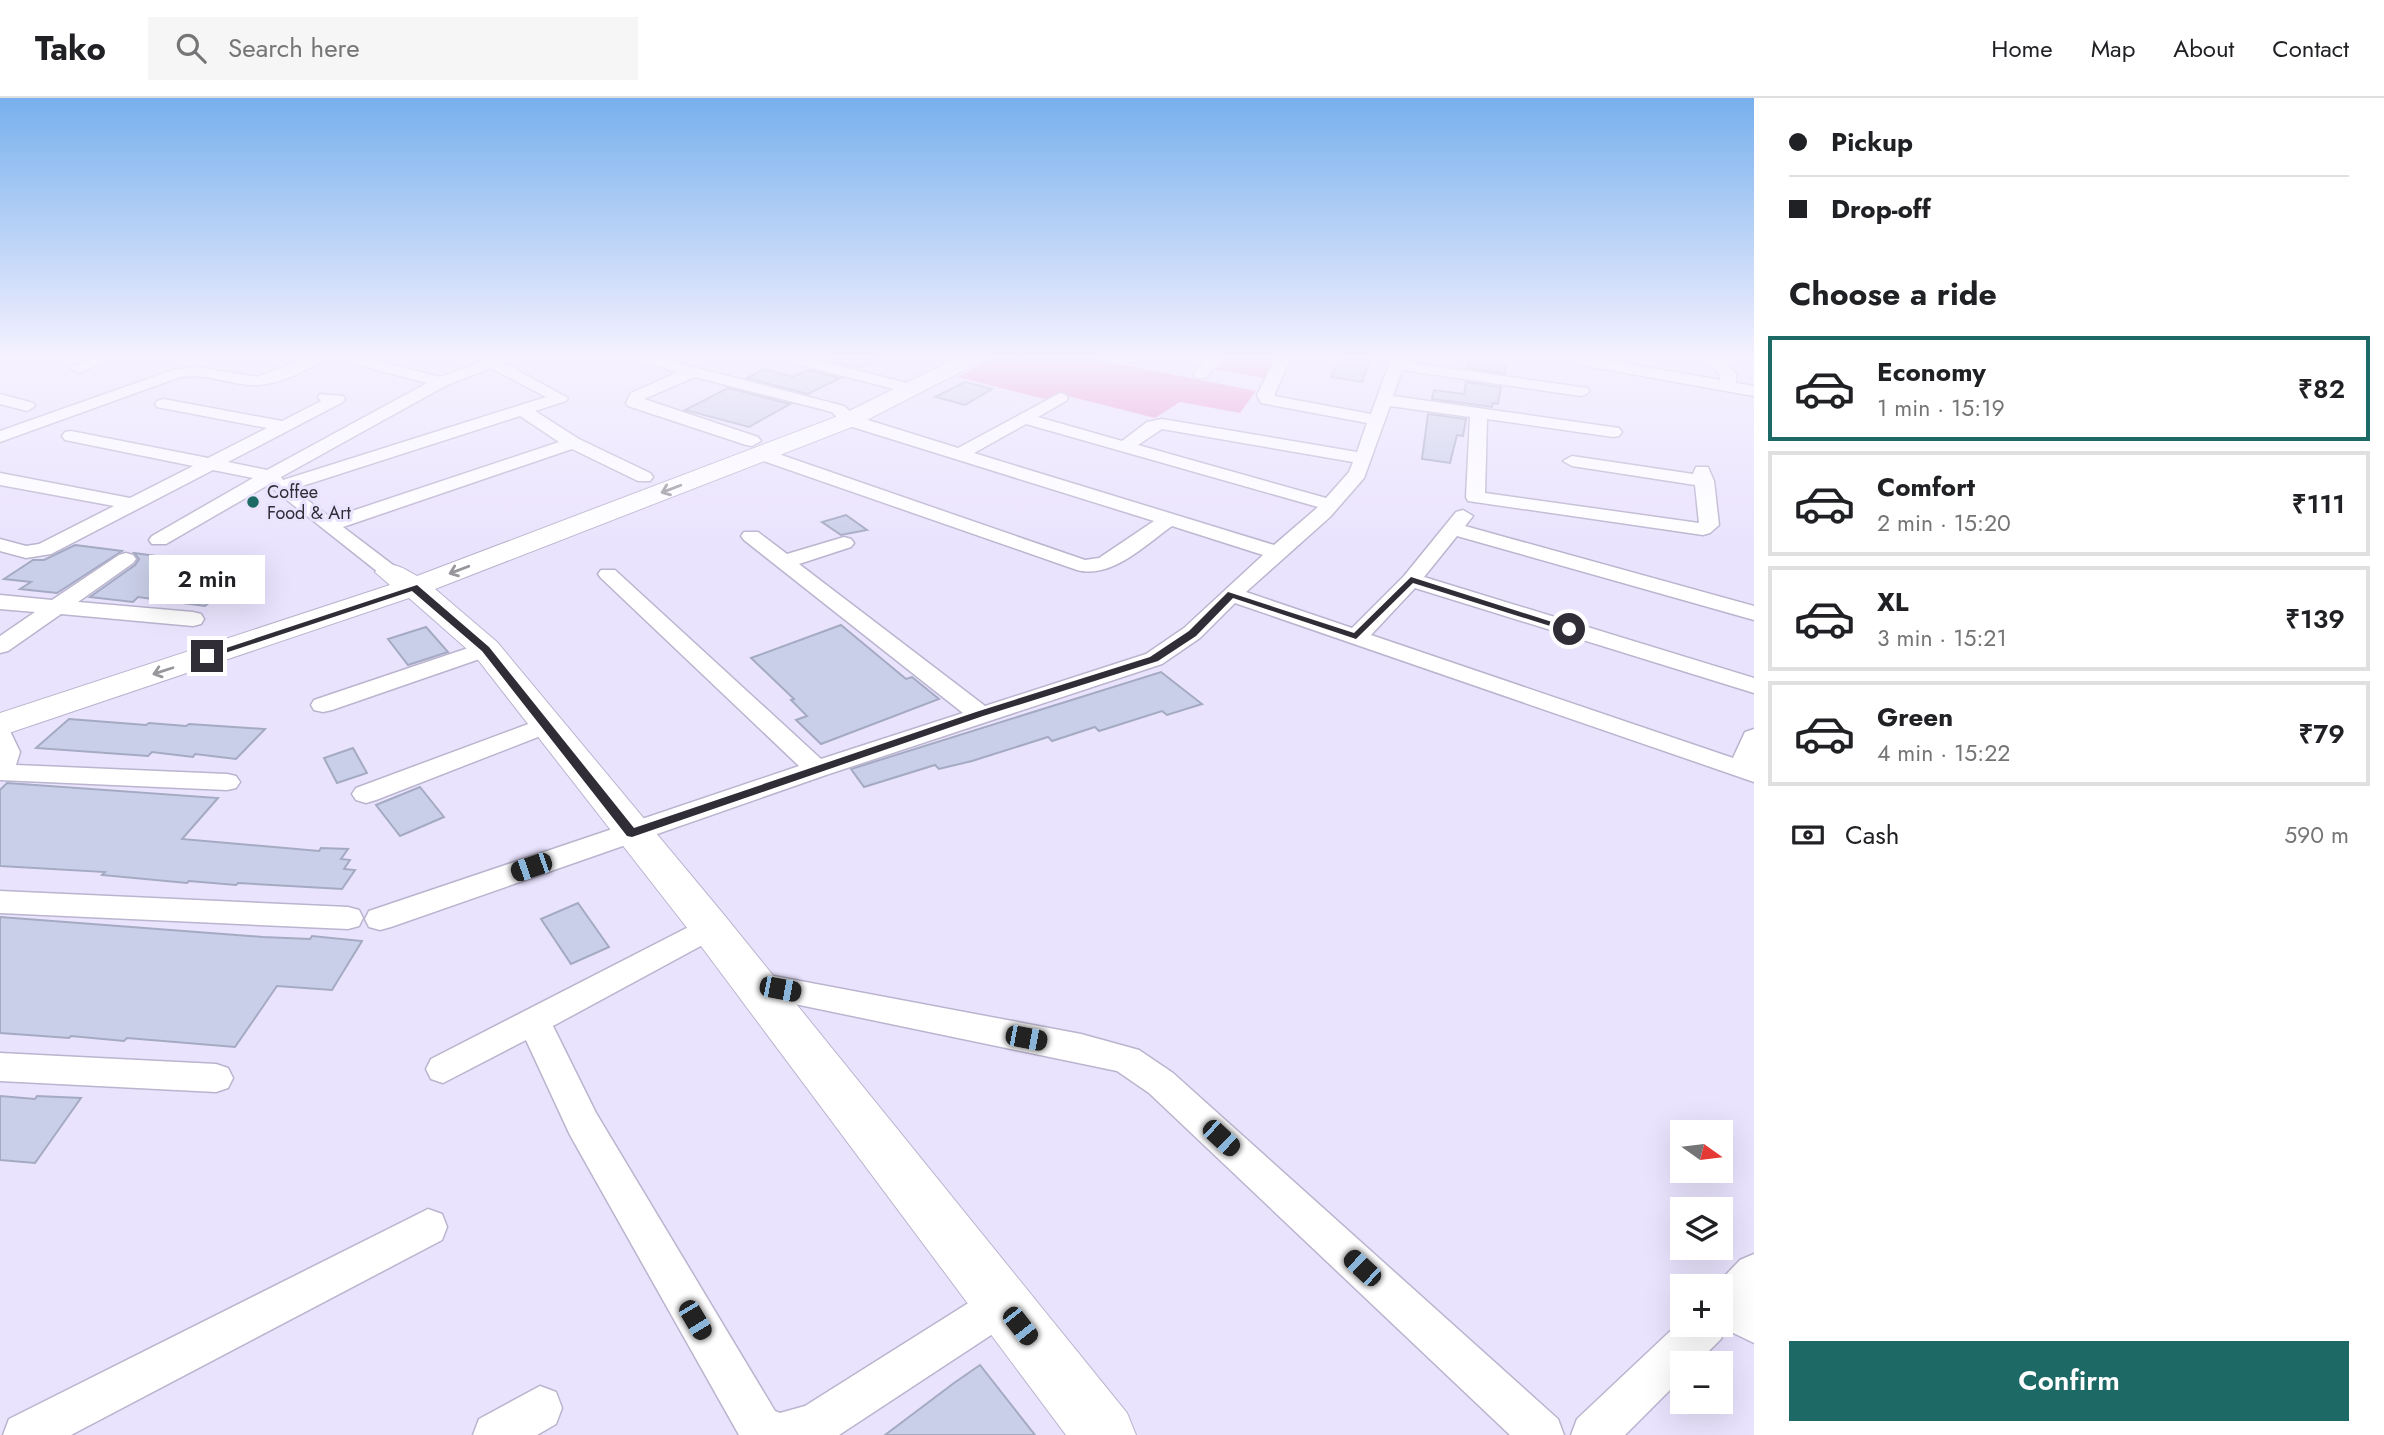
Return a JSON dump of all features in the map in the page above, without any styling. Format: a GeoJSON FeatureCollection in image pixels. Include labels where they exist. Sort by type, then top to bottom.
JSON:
{"type":"FeatureCollection","features":[{"type":"Feature","properties":{"kind":"street"},"geometry":{"type":"LineString","coordinates":[[0,437],[43,421]]}},
{"type":"Feature","properties":{"kind":"street"},"geometry":{"type":"LineString","coordinates":[[259,421],[284,426]]}},
{"type":"Feature","properties":{"kind":"street"},"geometry":{"type":"LineString","coordinates":[[0,545],[26,552],[44,550],[293,421]]}},
{"type":"Feature","properties":{"kind":"street"},"geometry":{"type":"LineString","coordinates":[[159,540],[275,482],[376,421]]}},
{"type":"Feature","properties":{"kind":"street"},"geometry":{"type":"LineString","coordinates":[[275,482],[487,421]]}},
{"type":"Feature","properties":{"kind":"street"},"geometry":{"type":"LineString","coordinates":[[539,421],[573,443],[644,477]]}},
{"type":"Feature","properties":{"kind":"street"},"geometry":{"type":"LineString","coordinates":[[685,421],[1084,566],[1105,563],[1170,519]]}},
{"type":"Feature","properties":{"kind":"street"},"geometry":{"type":"LineString","coordinates":[[0,699],[402,579],[824,421]]}},
{"type":"Feature","properties":{"kind":"street"},"geometry":{"type":"LineString","coordinates":[[865,421],[958,455],[1278,553]]}},
{"type":"Feature","properties":{"kind":"street"},"geometry":{"type":"LineString","coordinates":[[958,455],[1018,421]]}},
{"type":"Feature","properties":{"kind":"street"},"geometry":{"type":"LineString","coordinates":[[1036,421],[1330,505]]}},
{"type":"Feature","properties":{"kind":"street"},"geometry":{"type":"LineString","coordinates":[[380,919],[980,714],[1154,659],[1192,634],[1231,594],[1330,505],[1358,474],[1377,421]]}},
{"type":"Feature","properties":{"kind":"street"},"geometry":{"type":"LineString","coordinates":[[1356,636],[1411,580],[1454,529],[1475,497],[1479,421]]}},
{"type":"Feature","properties":{"kind":"street"},"geometry":{"type":"LineString","coordinates":[[1538,421],[1613,432]]}},
{"type":"Feature","properties":{"kind":"street"},"geometry":{"type":"LineString","coordinates":[[1125,447],[1153,426],[1162,424],[1364,459]]}},
{"type":"Feature","properties":{"kind":"street"},"geometry":{"type":"LineString","coordinates":[[71,436],[211,463],[275,482],[402,579],[486,649],[710,928],[1105,1435]]}},
{"type":"Feature","properties":{"kind":"street"},"geometry":{"type":"LineString","coordinates":[[329,525],[573,443]]}},
{"type":"Feature","properties":{"kind":"street"},"geometry":{"type":"LineString","coordinates":[[1,755],[402,579],[644,477],[756,447]]}},
{"type":"Feature","properties":{"kind":"street"},"geometry":{"type":"LineString","coordinates":[[1475,497],[1703,529],[1709,525],[1703,476],[1572,461]]}},
{"type":"Feature","properties":{"kind":"street"},"geometry":{"type":"LineString","coordinates":[[0,479],[132,504]]}},
{"type":"Feature","properties":{"kind":"street"},"geometry":{"type":"LineString","coordinates":[[1454,529],[1754,612]]}},
{"type":"Feature","properties":{"kind":"street"},"geometry":{"type":"LineString","coordinates":[[751,536],[980,714]]}},
{"type":"Feature","properties":{"kind":"street"},"geometry":{"type":"LineString","coordinates":[[783,562],[844,543]]}},
{"type":"Feature","properties":{"kind":"street"},"geometry":{"type":"LineString","coordinates":[[0,646],[126,559]]}},
{"type":"Feature","properties":{"kind":"street"},"geometry":{"type":"LineString","coordinates":[[608,574],[817,769]]}},
{"type":"Feature","properties":{"kind":"street"},"geometry":{"type":"LineString","coordinates":[[1411,580],[1754,686]]}},
{"type":"Feature","properties":{"kind":"street"},"geometry":{"type":"LineString","coordinates":[[1231,594],[1748,772],[1754,737]]}},
{"type":"Feature","properties":{"kind":"street"},"geometry":{"type":"LineString","coordinates":[[0,602],[193,619]]}},
{"type":"Feature","properties":{"kind":"street"},"geometry":{"type":"LineString","coordinates":[[323,705],[486,649]]}},
{"type":"Feature","properties":{"kind":"street"},"geometry":{"type":"LineString","coordinates":[[366,794],[547,725]]}},
{"type":"Feature","properties":{"kind":"street"},"geometry":{"type":"LineString","coordinates":[[1,755],[227,782]]}},
{"type":"Feature","properties":{"kind":"street"},"geometry":{"type":"LineString","coordinates":[[0,902],[348,918]]}},
{"type":"Feature","properties":{"kind":"street"},"geometry":{"type":"LineString","coordinates":[[443,1069],[710,928]]}},
{"type":"Feature","properties":{"kind":"street"},"geometry":{"type":"LineString","coordinates":[[753,984],[1081,1048],[1127,1060],[1161,1083],[1542,1435]]}},
{"type":"Feature","properties":{"kind":"street"},"geometry":{"type":"LineString","coordinates":[[534,1021],[583,1124],[681,1297],[761,1430],[780,1435],[815,1425],[1003,1304]]}},
{"type":"Feature","properties":{"kind":"street"},"geometry":{"type":"LineString","coordinates":[[0,1068],[216,1079]]}},
{"type":"Feature","properties":{"kind":"street"},"geometry":{"type":"LineString","coordinates":[[25,1435],[428,1227]]}},
{"type":"Feature","properties":{"kind":"street"},"geometry":{"type":"LineString","coordinates":[[1733,1306],[1754,1273]]}},
{"type":"Feature","properties":{"kind":"street"},"geometry":{"type":"LineString","coordinates":[[1592,1435],[1702,1337]]}},
{"type":"Feature","properties":{"kind":"street"},"geometry":{"type":"LineString","coordinates":[[495,1435],[540,1408]]}},
{"type":"Feature","properties":{"kind":"building"},"geometry":{"type":"Polygon","coordinates":[[[728,421],[759,421],[749,427],[728,421]]]}},
{"type":"Feature","properties":{"kind":"building"},"geometry":{"type":"Polygon","coordinates":[[[1427,421],[1466,421],[1463,436],[1457,435],[1450,463],[1422,459],[1427,421]]]}},
{"type":"Feature","properties":{"kind":"building"},"geometry":{"type":"Polygon","coordinates":[[[846,515],[867,530],[841,535],[822,522],[846,515]]]}},
{"type":"Feature","properties":{"kind":"building"},"geometry":{"type":"Polygon","coordinates":[[[75,545],[122,551],[57,593],[20,589],[31,582],[4,579],[33,560],[44,560],[75,545]]]}},
{"type":"Feature","properties":{"kind":"building"},"geometry":{"type":"Polygon","coordinates":[[[134,553],[180,559],[175,562],[237,572],[228,580],[233,581],[221,590],[225,590],[205,606],[138,597],[133,602],[90,597],[135,565],[139,559],[134,553]]]}},
{"type":"Feature","properties":{"kind":"building"},"geometry":{"type":"Polygon","coordinates":[[[841,625],[906,679],[912,677],[939,699],[821,744],[796,720],[807,716],[791,700],[794,699],[751,658],[841,625]]]}},
{"type":"Feature","properties":{"kind":"building"},"geometry":{"type":"Polygon","coordinates":[[[426,627],[448,652],[408,665],[388,639],[426,627]]]}},
{"type":"Feature","properties":{"kind":"building"},"geometry":{"type":"Polygon","coordinates":[[[1161,672],[1202,704],[1167,715],[1162,711],[1099,731],[1095,727],[1052,741],[1048,737],[972,761],[939,769],[935,765],[864,787],[851,769],[1161,672]]]}},
{"type":"Feature","properties":{"kind":"building"},"geometry":{"type":"Polygon","coordinates":[[[69,719],[265,729],[236,759],[195,754],[193,757],[152,752],[148,756],[36,748],[69,719]]]}},
{"type":"Feature","properties":{"kind":"building"},"geometry":{"type":"Polygon","coordinates":[[[353,748],[367,773],[337,783],[324,758],[353,748]]]}},
{"type":"Feature","properties":{"kind":"building"},"geometry":{"type":"Polygon","coordinates":[[[7,783],[218,798],[182,839],[319,851],[321,848],[348,849],[341,859],[350,860],[344,869],[355,870],[342,889],[187,883],[102,875],[105,872],[0,866],[0,790],[7,783]]]}},
{"type":"Feature","properties":{"kind":"building"},"geometry":{"type":"Polygon","coordinates":[[[420,787],[444,817],[400,836],[376,805],[420,787]]]}},
{"type":"Feature","properties":{"kind":"building"},"geometry":{"type":"Polygon","coordinates":[[[578,903],[609,947],[571,964],[541,919],[578,903]]]}},
{"type":"Feature","properties":{"kind":"building"},"geometry":{"type":"Polygon","coordinates":[[[0,917],[263,937],[310,939],[312,936],[362,941],[332,990],[277,986],[235,1047],[127,1038],[124,1041],[71,1036],[69,1038],[0,1033],[0,917]]]}},
{"type":"Feature","properties":{"kind":"building"},"geometry":{"type":"Polygon","coordinates":[[[0,1096],[35,1099],[37,1096],[81,1098],[35,1163],[0,1160],[0,1096]]]}},
{"type":"Feature","properties":{"kind":"building"},"geometry":{"type":"Polygon","coordinates":[[[980,1365],[1035,1435],[885,1435],[954,1383],[980,1365]]]}},
{"type":"Feature","properties":{"kind":"place","name":"Coffee Food & Art"},"geometry":{"type":"Point","coordinates":[253,502]}},
{"type":"Feature","properties":{"kind":"route"},"geometry":{"type":"LineString","coordinates":[[207,656],[414,587],[486,649],[632,833],[980,714],[1154,659],[1192,634],[1231,594],[1356,636],[1411,580],[1569,629]]}}]}
